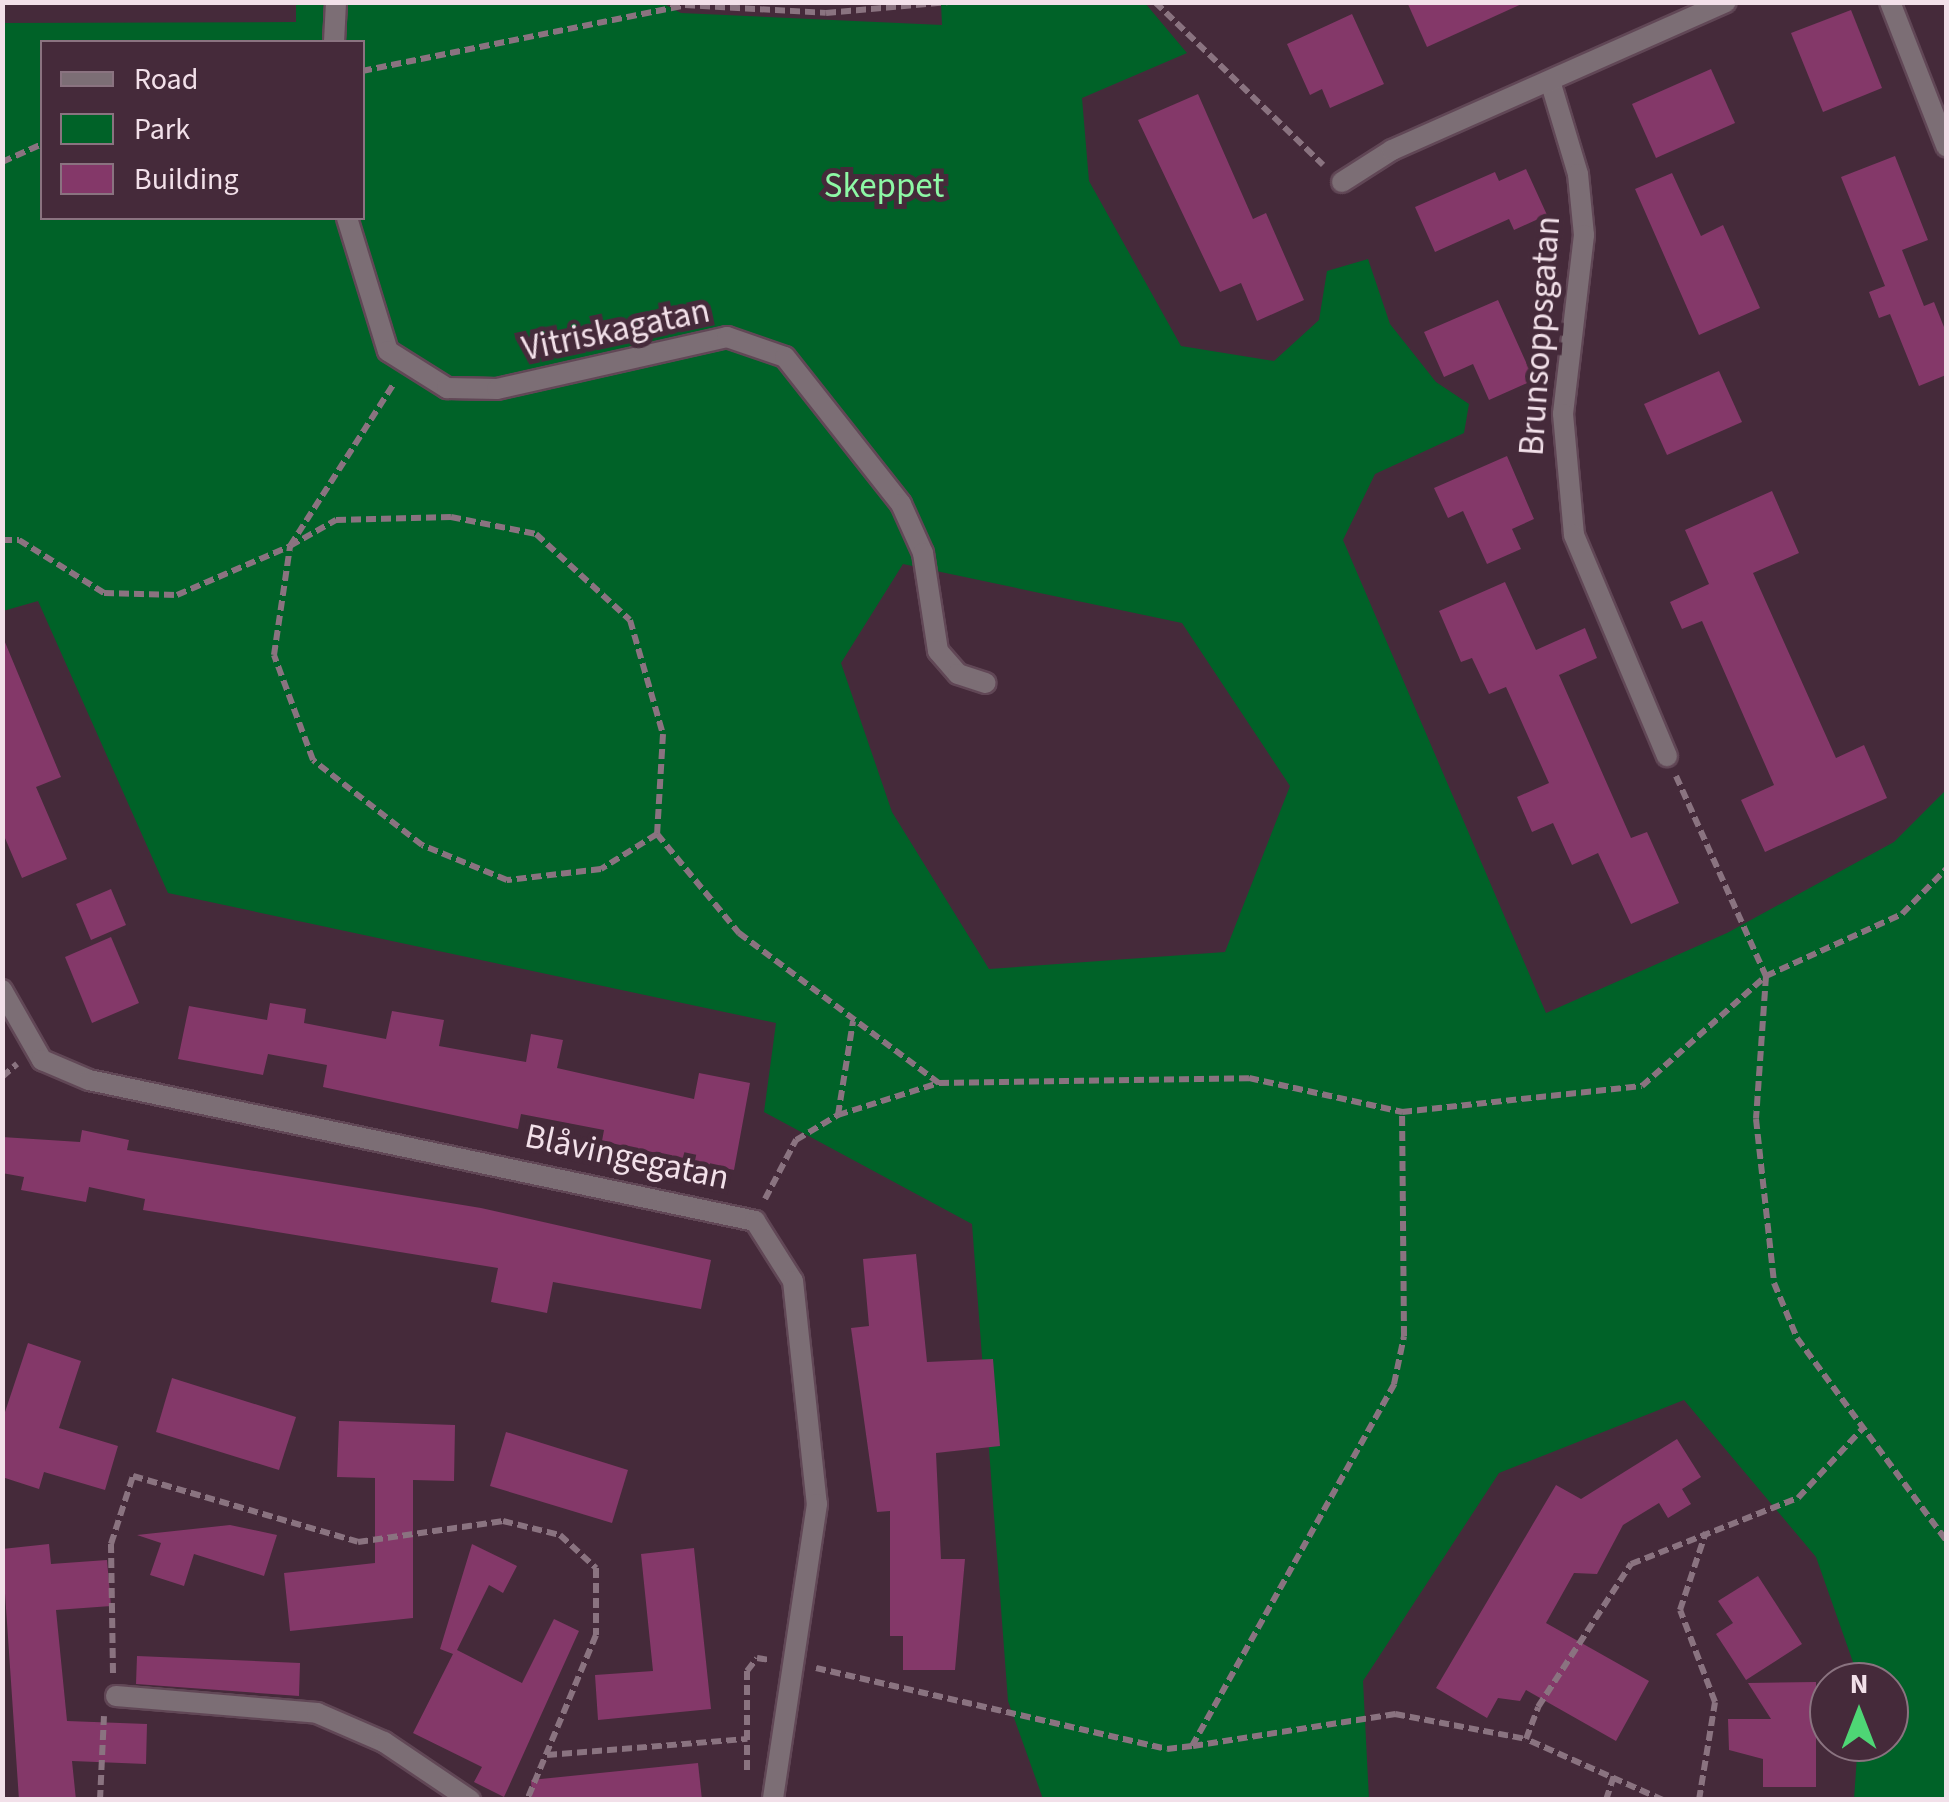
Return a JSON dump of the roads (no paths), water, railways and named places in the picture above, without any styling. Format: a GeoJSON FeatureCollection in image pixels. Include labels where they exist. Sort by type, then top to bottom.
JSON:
{"type":"FeatureCollection","features":[{"type":"Feature","properties":{"kind":"street"},"geometry":{"type":"LineString","coordinates":[[334,40],[336,2]]}},
{"type":"Feature","properties":{"kind":"street"},"geometry":{"type":"LineString","coordinates":[[1342,182],[1392,150],[1551,84],[1726,2]]}},
{"type":"Feature","properties":{"kind":"street"},"geometry":{"type":"LineString","coordinates":[[1890,2],[1946,146]]}},
{"type":"Feature","properties":{"kind":"street","name":"Brunsoppsgatan"},"geometry":{"type":"LineString","coordinates":[[1551,84],[1578,174],[1584,235],[1563,414],[1574,535],[1667,756]]}},
{"type":"Feature","properties":{"kind":"street","name":"Vitriskagatan"},"geometry":{"type":"LineString","coordinates":[[348,220],[375,326],[405,366],[447,388],[497,389],[690,342],[759,342],[804,374],[901,504],[923,553],[938,651],[958,674],[986,683]]}},
{"type":"Feature","properties":{"kind":"street","name":"Blåvingegatan"},"geometry":{"type":"LineString","coordinates":[[2,990],[42,1060],[89,1080],[755,1222],[793,1281],[817,1504],[798,1664],[773,1800]]}},
{"type":"Feature","properties":{"kind":"street"},"geometry":{"type":"LineString","coordinates":[[116,1696],[317,1713],[384,1742],[470,1800]]}},
{"type":"Feature","properties":{"kind":"park label","name":"Skeppet"},"geometry":{"type":"Point","coordinates":[884,186]}}]}
